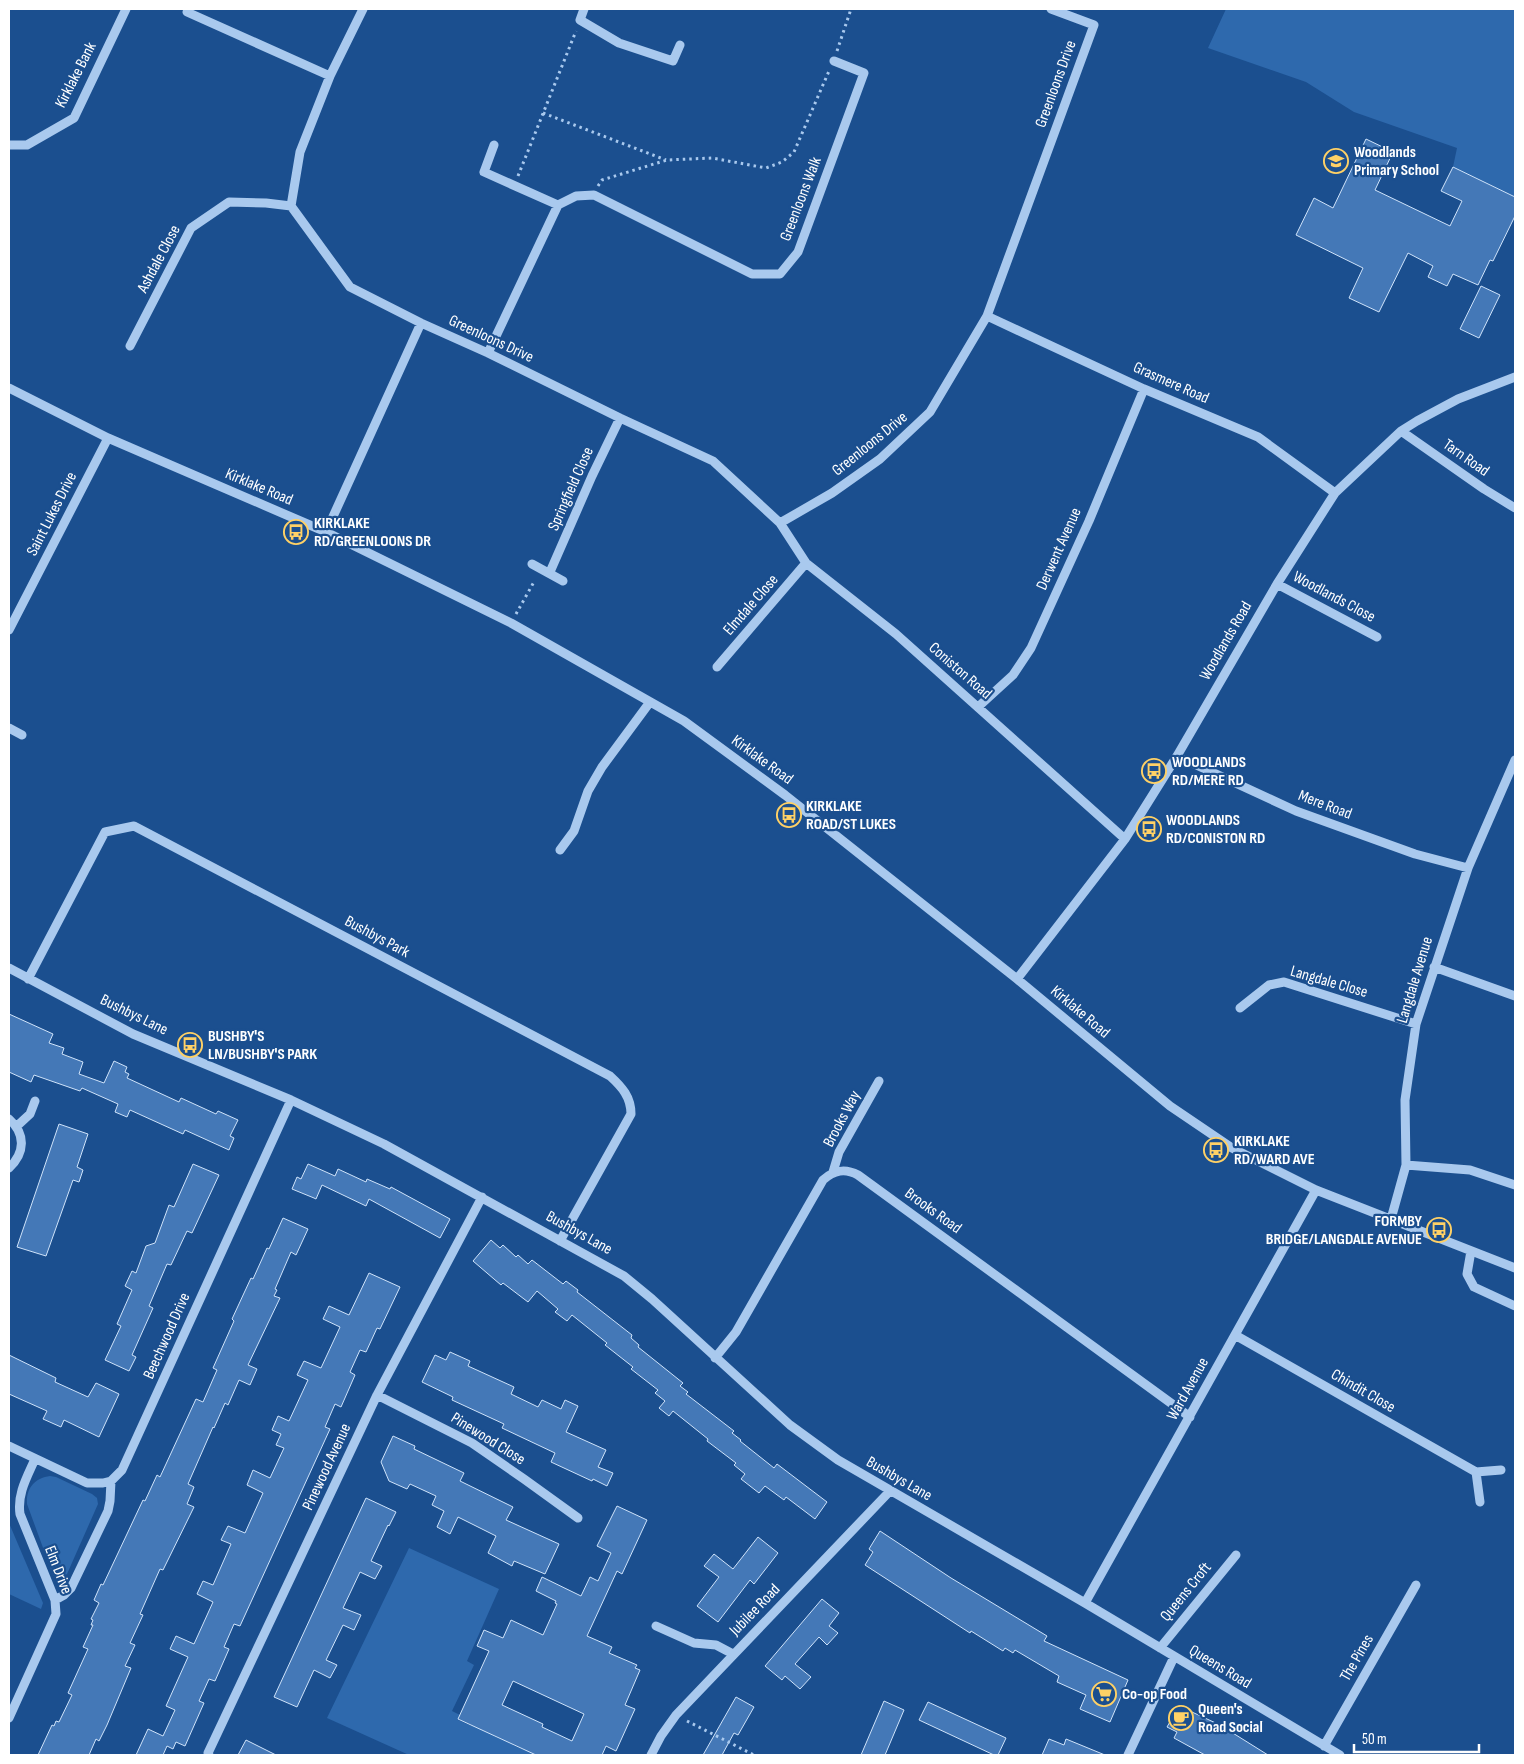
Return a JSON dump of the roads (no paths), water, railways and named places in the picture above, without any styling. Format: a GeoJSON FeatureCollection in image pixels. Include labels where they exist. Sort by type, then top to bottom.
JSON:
{"type":"FeatureCollection","features":[{"type":"Feature","properties":{"kind":"street","name":"Kirklake Bank"},"geometry":{"type":"LineString","coordinates":[[9,145],[27,145],[74,118],[126,9]]}},
{"type":"Feature","properties":{"kind":"street"},"geometry":{"type":"LineString","coordinates":[[291,206],[300,152],[330,76],[363,9]]}},
{"type":"Feature","properties":{"kind":"street"},"geometry":{"type":"LineString","coordinates":[[584,9],[580,20],[619,43],[673,61],[680,46]]}},
{"type":"Feature","properties":{"kind":"street","name":"Greenloons Drive"},"geometry":{"type":"LineString","coordinates":[[291,206],[350,287],[421,323],[488,353],[713,461],[780,523],[832,493],[880,459],[930,412],[987,316],[1094,25],[1051,9]]}},
{"type":"Feature","properties":{"kind":"street"},"geometry":{"type":"LineString","coordinates":[[187,12],[330,76]]}},
{"type":"Feature","properties":{"kind":"street","name":"Greenloons Walk"},"geometry":{"type":"LineString","coordinates":[[558,205],[576,196],[594,195],[752,274],[780,274],[798,252],[864,73],[834,61]]}},
{"type":"Feature","properties":{"kind":"street"},"geometry":{"type":"LineString","coordinates":[[488,353],[558,205],[484,172],[494,145]]}},
{"type":"Feature","properties":{"kind":"street","name":"Ashdale Close"},"geometry":{"type":"LineString","coordinates":[[130,346],[191,228],[229,202],[291,206]]}},
{"type":"Feature","properties":{"kind":"street","name":"Grasmere Road"},"geometry":{"type":"LineString","coordinates":[[987,316],[1144,389],[1258,437],[1335,493]]}},
{"type":"Feature","properties":{"kind":"street"},"geometry":{"type":"LineString","coordinates":[[326,532],[421,323]]}},
{"type":"Feature","properties":{"kind":"street","name":"Woodlands Road"},"geometry":{"type":"LineString","coordinates":[[1017,979],[1125,839],[1178,756],[1276,584],[1335,493],[1401,432],[1417,420],[1458,399],[1515,377]]}},
{"type":"Feature","properties":{"kind":"street","name":"Kirklake Road"},"geometry":{"type":"LineString","coordinates":[[9,388],[108,438],[326,532],[511,623],[684,721],[785,795],[1017,979],[1170,1106],[1232,1148],[1316,1190],[1515,1268]]}},
{"type":"Feature","properties":{"kind":"street","name":"Derwent Avenue"},"geometry":{"type":"LineString","coordinates":[[978,707],[1013,675],[1031,648],[1089,521],[1144,389]]}},
{"type":"Feature","properties":{"kind":"street","name":"Springfield Close"},"geometry":{"type":"LineString","coordinates":[[546,570],[620,418]]}},
{"type":"Feature","properties":{"kind":"street","name":"Tarn Road"},"geometry":{"type":"LineString","coordinates":[[1401,432],[1515,508]]}},
{"type":"Feature","properties":{"kind":"street","name":"Saint Lukes Drive"},"geometry":{"type":"LineString","coordinates":[[9,630],[108,438]]}},
{"type":"Feature","properties":{"kind":"street","name":"Coniston Road"},"geometry":{"type":"LineString","coordinates":[[780,523],[806,563],[896,634],[1125,839]]}},
{"type":"Feature","properties":{"kind":"street","name":"Elmdale Close"},"geometry":{"type":"LineString","coordinates":[[717,666],[806,563]]}},
{"type":"Feature","properties":{"kind":"street"},"geometry":{"type":"LineString","coordinates":[[532,564],[563,581]]}},
{"type":"Feature","properties":{"kind":"street","name":"Woodlands Close"},"geometry":{"type":"LineString","coordinates":[[1276,584],[1376,637]]}},
{"type":"Feature","properties":{"kind":"street"},"geometry":{"type":"LineString","coordinates":[[560,850],[574,832],[588,791],[602,767],[650,702]]}},
{"type":"Feature","properties":{"kind":"street"},"geometry":{"type":"LineString","coordinates":[[9,728],[22,735]]}},
{"type":"Feature","properties":{"kind":"street","name":"Mere Road"},"geometry":{"type":"LineString","coordinates":[[1178,756],[1296,811],[1415,854],[1468,868]]}},
{"type":"Feature","properties":{"kind":"street","name":"Langdale Avenue"},"geometry":{"type":"LineString","coordinates":[[1391,1220],[1406,1165],[1405,1100],[1416,1024],[1468,868],[1515,760]]}},
{"type":"Feature","properties":{"kind":"street","name":"Bushbys Park"},"geometry":{"type":"LineString","coordinates":[[28,978],[105,832],[134,826],[610,1076],[623,1088],[631,1104],[631,1114],[560,1241]]}},
{"type":"Feature","properties":{"kind":"street"},"geometry":{"type":"LineString","coordinates":[[1434,967],[1515,996]]}},
{"type":"Feature","properties":{"kind":"street","name":"Bushbys Lane"},"geometry":{"type":"LineString","coordinates":[[9,968],[133,1034],[291,1100],[384,1144],[624,1276],[652,1299],[790,1425],[838,1460],[1085,1603]]}},
{"type":"Feature","properties":{"kind":"street","name":"Langdale Close"},"geometry":{"type":"LineString","coordinates":[[1240,1008],[1269,985],[1284,982],[1416,1024]]}},
{"type":"Feature","properties":{"kind":"street","name":"Brooks Way"},"geometry":{"type":"LineString","coordinates":[[834,1172],[839,1152],[879,1082]]}},
{"type":"Feature","properties":{"kind":"street","name":"Beechwood Drive"},"geometry":{"type":"LineString","coordinates":[[110,1481],[122,1470],[291,1100]]}},
{"type":"Feature","properties":{"kind":"street"},"geometry":{"type":"LineString","coordinates":[[17,1126],[30,1114],[35,1101]]}},
{"type":"Feature","properties":{"kind":"street"},"geometry":{"type":"LineString","coordinates":[[9,1119],[17,1126],[22,1141],[19,1156],[9,1168]]}},
{"type":"Feature","properties":{"kind":"street"},"geometry":{"type":"LineString","coordinates":[[1406,1165],[1470,1170],[1515,1185]]}},
{"type":"Feature","properties":{"kind":"street","name":"Brooks Road"},"geometry":{"type":"LineString","coordinates":[[834,1172],[846,1171],[858,1175],[1190,1417]]}},
{"type":"Feature","properties":{"kind":"street"},"geometry":{"type":"LineString","coordinates":[[715,1358],[736,1332],[823,1180],[834,1172]]}},
{"type":"Feature","properties":{"kind":"street","name":"Ward Avenue"},"geometry":{"type":"LineString","coordinates":[[1085,1603],[1316,1190]]}},
{"type":"Feature","properties":{"kind":"street","name":"Pinewood Avenue"},"geometry":{"type":"LineString","coordinates":[[209,1755],[208,1753],[377,1395],[482,1197]]}},
{"type":"Feature","properties":{"kind":"street"},"geometry":{"type":"LineString","coordinates":[[1471,1251],[1467,1274],[1474,1287],[1515,1306]]}},
{"type":"Feature","properties":{"kind":"street","name":"Chindit Close"},"geometry":{"type":"LineString","coordinates":[[1235,1335],[1476,1472]]}},
{"type":"Feature","properties":{"kind":"street","name":"Pinewood Close"},"geometry":{"type":"LineString","coordinates":[[377,1395],[472,1443],[578,1518]]}},
{"type":"Feature","properties":{"kind":"street"},"geometry":{"type":"LineString","coordinates":[[9,1446],[87,1483],[110,1481],[108,1511],[71,1588],[55,1600]]}},
{"type":"Feature","properties":{"kind":"street","name":"Elm Drive"},"geometry":{"type":"LineString","coordinates":[[9,1718],[56,1614],[55,1600],[18,1505],[19,1496],[35,1459]]}},
{"type":"Feature","properties":{"kind":"street"},"geometry":{"type":"LineString","coordinates":[[1480,1502],[1476,1472],[1501,1470]]}},
{"type":"Feature","properties":{"kind":"street","name":"Jubilee Road"},"geometry":{"type":"LineString","coordinates":[[651,1755],[676,1714],[890,1491]]}},
{"type":"Feature","properties":{"kind":"street","name":"Queens Croft"},"geometry":{"type":"LineString","coordinates":[[1160,1648],[1236,1555]]}},
{"type":"Feature","properties":{"kind":"street","name":"The Pines"},"geometry":{"type":"LineString","coordinates":[[1324,1746],[1416,1585]]}},
{"type":"Feature","properties":{"kind":"street","name":"Queens Road"},"geometry":{"type":"LineString","coordinates":[[1085,1603],[1340,1755]]}},
{"type":"Feature","properties":{"kind":"street"},"geometry":{"type":"LineString","coordinates":[[656,1626],[694,1643],[716,1645],[733,1654]]}},
{"type":"Feature","properties":{"kind":"street"},"geometry":{"type":"LineString","coordinates":[[1128,1755],[1174,1657]]}},
{"type":"Feature","properties":{"kind":"place","name":"Woodlands Primary School"},"geometry":{"type":"Point","coordinates":[1336,161]}},
{"type":"Feature","properties":{"kind":"place","name":"KIRKLAKE RD/GREENLOONS DR"},"geometry":{"type":"Point","coordinates":[296,532]}},
{"type":"Feature","properties":{"kind":"place","name":"WOODLANDS RD/MERE RD"},"geometry":{"type":"Point","coordinates":[1154,771]}},
{"type":"Feature","properties":{"kind":"place","name":"KIRKLAKE ROAD/ST LUKES"},"geometry":{"type":"Point","coordinates":[789,815]}},
{"type":"Feature","properties":{"kind":"place","name":"WOODLANDS RD/CONISTON RD"},"geometry":{"type":"Point","coordinates":[1149,829]}},
{"type":"Feature","properties":{"kind":"place","name":"BUSHBY'S LN/BUSHBY'S PARK"},"geometry":{"type":"Point","coordinates":[190,1045]}},
{"type":"Feature","properties":{"kind":"place","name":"KIRKLAKE RD/WARD AVE"},"geometry":{"type":"Point","coordinates":[1216,1150]}},
{"type":"Feature","properties":{"kind":"place","name":"FORMBY BRIDGE/LANGDALE AVENUE"},"geometry":{"type":"Point","coordinates":[1439,1230]}},
{"type":"Feature","properties":{"kind":"place","name":"Co-op Food"},"geometry":{"type":"Point","coordinates":[1104,1694]}},
{"type":"Feature","properties":{"kind":"place","name":"Queen's Road Social"},"geometry":{"type":"Point","coordinates":[1181,1718]}}]}
